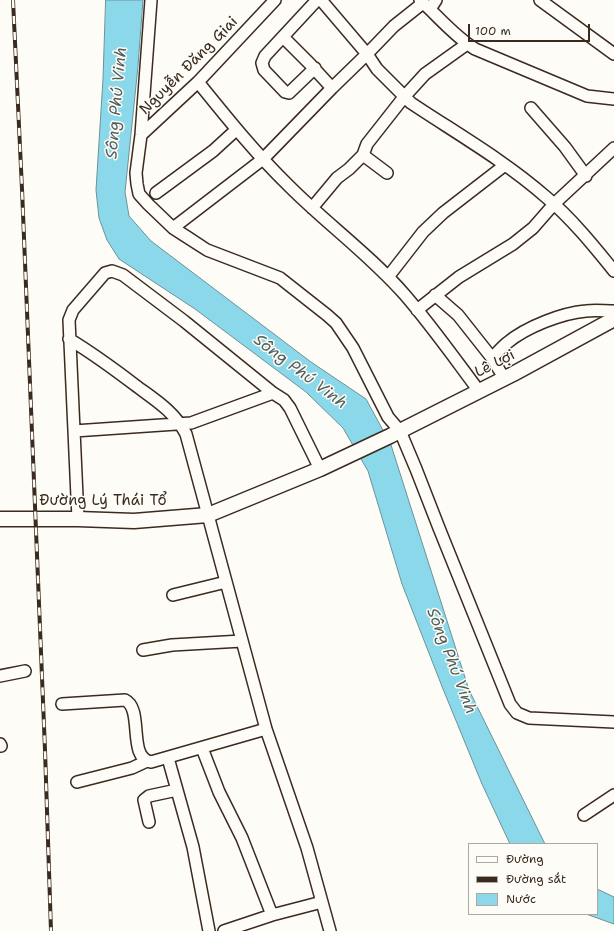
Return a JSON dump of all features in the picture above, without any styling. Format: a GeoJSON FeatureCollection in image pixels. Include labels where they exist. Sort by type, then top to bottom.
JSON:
{"type":"FeatureCollection","features":[{"type":"Feature","properties":{"kind":"main road","name":"Lê Lợi"},"geometry":{"type":"LineString","coordinates":[[340,459],[479,391],[614,319]]}},
{"type":"Feature","properties":{"kind":"main road","name":"Đường Lý Thái Tổ"},"geometry":{"type":"LineString","coordinates":[[0,518],[134,521],[208,514],[340,459]]}},
{"type":"Feature","properties":{"kind":"street"},"geometry":{"type":"LineString","coordinates":[[151,0],[141,136],[136,173],[139,194],[173,228],[207,250],[280,278],[336,323],[353,348],[395,433],[416,468],[510,704],[517,713],[529,718],[614,722]]}},
{"type":"Feature","properties":{"kind":"street","name":"Nguyễn Đăng Giai"},"geometry":{"type":"LineString","coordinates":[[141,136],[198,82],[275,0]]}},
{"type":"Feature","properties":{"kind":"street"},"geometry":{"type":"LineString","coordinates":[[315,68],[290,92],[285,92],[264,70],[262,63],[265,56],[317,0]]}},
{"type":"Feature","properties":{"kind":"street"},"geometry":{"type":"LineString","coordinates":[[321,0],[367,54],[377,69],[404,97],[505,166],[540,192],[554,204],[614,271]]}},
{"type":"Feature","properties":{"kind":"street"},"geometry":{"type":"LineString","coordinates":[[540,0],[614,54]]}},
{"type":"Feature","properties":{"kind":"street"},"geometry":{"type":"LineString","coordinates":[[173,228],[263,159],[394,26],[427,3],[467,44],[497,59],[587,96],[614,99]]}},
{"type":"Feature","properties":{"kind":"street"},"geometry":{"type":"LineString","coordinates":[[283,37],[315,68],[332,88]]}},
{"type":"Feature","properties":{"kind":"street"},"geometry":{"type":"LineString","coordinates":[[312,208],[337,178],[349,169],[363,155],[367,144],[404,97],[425,74],[467,44]]}},
{"type":"Feature","properties":{"kind":"street"},"geometry":{"type":"LineString","coordinates":[[198,82],[236,130],[290,187],[388,277],[417,310],[479,391]]}},
{"type":"Feature","properties":{"kind":"street"},"geometry":{"type":"LineString","coordinates":[[531,108],[565,147],[586,176]]}},
{"type":"Feature","properties":{"kind":"street"},"geometry":{"type":"LineString","coordinates":[[156,192],[213,150],[236,130]]}},
{"type":"Feature","properties":{"kind":"street"},"geometry":{"type":"LineString","coordinates":[[417,310],[459,277],[513,244],[533,228],[554,204],[586,176],[614,148]]}},
{"type":"Feature","properties":{"kind":"street"},"geometry":{"type":"LineString","coordinates":[[363,155],[387,173]]}},
{"type":"Feature","properties":{"kind":"street"},"geometry":{"type":"LineString","coordinates":[[388,277],[423,232],[443,213],[505,166]]}},
{"type":"Feature","properties":{"kind":"street"},"geometry":{"type":"LineString","coordinates":[[78,519],[69,320],[72,310],[105,274],[112,271],[117,272],[184,321],[273,393],[284,400],[290,408],[320,468]]}},
{"type":"Feature","properties":{"kind":"street"},"geometry":{"type":"LineString","coordinates":[[435,295],[458,315],[492,358],[504,378]]}},
{"type":"Feature","properties":{"kind":"street"},"geometry":{"type":"LineString","coordinates":[[492,358],[507,343],[522,332],[538,324],[586,311],[614,311]]}},
{"type":"Feature","properties":{"kind":"street"},"geometry":{"type":"LineString","coordinates":[[69,339],[101,359],[170,412],[181,425],[188,441],[266,729],[307,848],[330,931]]}},
{"type":"Feature","properties":{"kind":"street"},"geometry":{"type":"LineString","coordinates":[[74,431],[181,425],[199,421],[273,393]]}},
{"type":"Feature","properties":{"kind":"street"},"geometry":{"type":"LineString","coordinates":[[173,595],[226,582]]}},
{"type":"Feature","properties":{"kind":"street"},"geometry":{"type":"LineString","coordinates":[[143,650],[172,645],[242,641]]}},
{"type":"Feature","properties":{"kind":"street"},"geometry":{"type":"LineString","coordinates":[[0,676],[25,671]]}},
{"type":"Feature","properties":{"kind":"street"},"geometry":{"type":"LineString","coordinates":[[62,704],[125,700],[129,702],[133,711],[138,745],[142,757],[147,761],[155,762],[266,729]]}},
{"type":"Feature","properties":{"kind":"street"},"geometry":{"type":"LineString","coordinates":[[202,748],[219,792],[242,838],[272,915]]}},
{"type":"Feature","properties":{"kind":"street"},"geometry":{"type":"LineString","coordinates":[[168,758],[194,847],[209,931]]}},
{"type":"Feature","properties":{"kind":"street"},"geometry":{"type":"LineString","coordinates":[[77,782],[132,768],[147,761]]}},
{"type":"Feature","properties":{"kind":"street"},"geometry":{"type":"LineString","coordinates":[[149,822],[144,800],[149,796],[177,790]]}},
{"type":"Feature","properties":{"kind":"street"},"geometry":{"type":"LineString","coordinates":[[584,815],[614,795]]}},
{"type":"Feature","properties":{"kind":"street"},"geometry":{"type":"LineString","coordinates":[[224,931],[272,915],[322,902]]}},
{"type":"Feature","properties":{"kind":"water","name":"Sông Phú Vinh"},"geometry":{"type":"Polygon","coordinates":[[[106,0],[143,0],[125,192],[129,216],[151,241],[311,362],[366,399],[391,445],[469,690],[545,843],[510,843],[482,784],[402,584],[368,471],[343,428],[306,392],[195,309],[119,259],[107,240],[99,218],[96,190],[106,0]]]}},
{"type":"Feature","properties":{"kind":"water"},"geometry":{"type":"Polygon","coordinates":[[[598,889],[614,897],[614,924],[589,915],[598,915],[598,889]]]}},
{"type":"Feature","properties":{"kind":"railway"},"geometry":{"type":"LineString","coordinates":[[13,0],[45,750],[51,931]]}}]}
